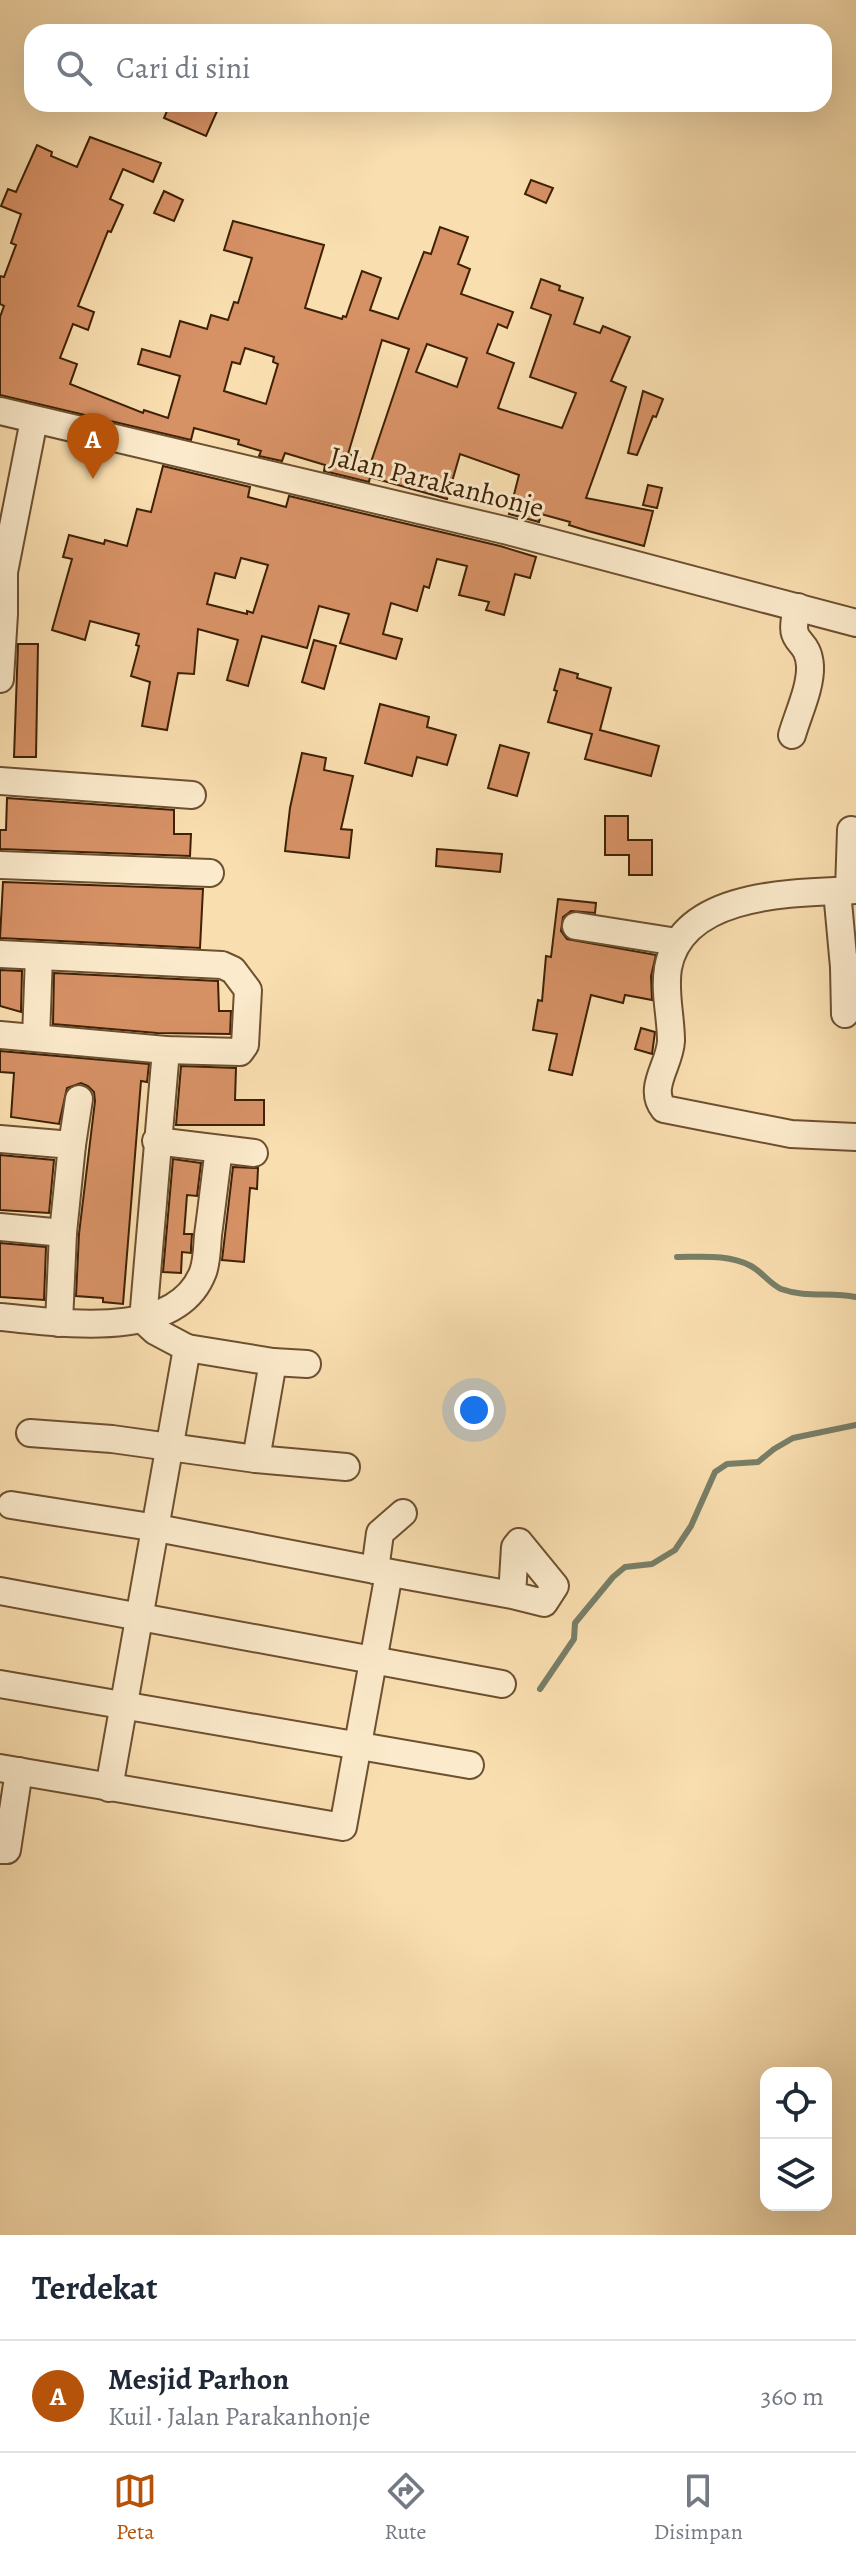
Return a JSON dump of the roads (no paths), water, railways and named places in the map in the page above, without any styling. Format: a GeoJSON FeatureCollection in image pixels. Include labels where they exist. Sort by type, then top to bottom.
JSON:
{"type":"FeatureCollection","features":[{"type":"Feature","properties":{"kind":"street","name":"Jalan Parakanhonje"},"geometry":{"type":"LineString","coordinates":[[0,411],[504,530],[856,623]]}},
{"type":"Feature","properties":{"kind":"street"},"geometry":{"type":"LineString","coordinates":[[0,679],[4,572],[34,420]]}},
{"type":"Feature","properties":{"kind":"street"},"geometry":{"type":"LineString","coordinates":[[792,735],[810,671],[805,647],[793,632],[798,607]]}},
{"type":"Feature","properties":{"kind":"street"},"geometry":{"type":"LineString","coordinates":[[0,781],[192,795]]}},
{"type":"Feature","properties":{"kind":"street"},"geometry":{"type":"LineString","coordinates":[[845,1014],[850,967],[846,828]]}},
{"type":"Feature","properties":{"kind":"street"},"geometry":{"type":"LineString","coordinates":[[0,865],[210,873]]}},
{"type":"Feature","properties":{"kind":"street"},"geometry":{"type":"LineString","coordinates":[[847,890],[742,900],[686,931],[677,942],[668,968],[666,1006],[671,1026],[670,1048],[656,1092],[657,1101],[664,1109],[791,1134],[856,1137]]}},
{"type":"Feature","properties":{"kind":"street"},"geometry":{"type":"LineString","coordinates":[[576,926],[677,942]]}},
{"type":"Feature","properties":{"kind":"street"},"geometry":{"type":"LineString","coordinates":[[0,954],[205,963],[233,970],[248,990],[243,1049],[233,1053],[0,1035]]}},
{"type":"Feature","properties":{"kind":"street"},"geometry":{"type":"LineString","coordinates":[[36,1038],[39,956]]}},
{"type":"Feature","properties":{"kind":"street"},"geometry":{"type":"LineString","coordinates":[[143,1320],[166,1050]]}},
{"type":"Feature","properties":{"kind":"street"},"geometry":{"type":"LineString","coordinates":[[59,1323],[63,1233],[79,1099]]}},
{"type":"Feature","properties":{"kind":"street"},"geometry":{"type":"LineString","coordinates":[[0,1139],[72,1145]]}},
{"type":"Feature","properties":{"kind":"street"},"geometry":{"type":"LineString","coordinates":[[156,1141],[254,1153]]}},
{"type":"Feature","properties":{"kind":"street"},"geometry":{"type":"LineString","coordinates":[[0,1317],[59,1323],[125,1323],[143,1320],[180,1301],[194,1289],[204,1270],[219,1149]]}},
{"type":"Feature","properties":{"kind":"street"},"geometry":{"type":"LineString","coordinates":[[0,1227],[63,1233]]}},
{"type":"Feature","properties":{"kind":"street"},"geometry":{"type":"LineString","coordinates":[[143,1320],[155,1331],[187,1348],[273,1362],[307,1364]]}},
{"type":"Feature","properties":{"kind":"street"},"geometry":{"type":"LineString","coordinates":[[109,1788],[187,1348]]}},
{"type":"Feature","properties":{"kind":"street"},"geometry":{"type":"LineString","coordinates":[[256,1459],[273,1362]]}},
{"type":"Feature","properties":{"kind":"street"},"geometry":{"type":"LineString","coordinates":[[30,1433],[112,1439],[256,1459],[346,1467]]}},
{"type":"Feature","properties":{"kind":"street"},"geometry":{"type":"LineString","coordinates":[[11,1505],[157,1528],[512,1595]]}},
{"type":"Feature","properties":{"kind":"street"},"geometry":{"type":"LineString","coordinates":[[0,1850],[7,1850],[9,1769],[343,1827],[374,1660],[382,1571],[380,1533],[403,1513]]}},
{"type":"Feature","properties":{"kind":"street"},"geometry":{"type":"LineString","coordinates":[[0,1591],[502,1684]]}},
{"type":"Feature","properties":{"kind":"street"},"geometry":{"type":"LineString","coordinates":[[0,1684],[470,1765]]}},
{"type":"Feature","properties":{"kind":"waterway"},"geometry":{"type":"LineString","coordinates":[[677,1257],[734,1260],[751,1266],[781,1289],[856,1297]]}},
{"type":"Feature","properties":{"kind":"waterway"},"geometry":{"type":"LineString","coordinates":[[540,1689],[574,1639],[575,1623],[613,1577],[625,1567],[652,1564],[675,1550],[691,1526],[715,1472],[727,1464],[758,1462],[793,1438],[856,1425]]}},
{"type":"Feature","properties":{"kind":"place","name":"Mesjid Parhon"},"geometry":{"type":"Point","coordinates":[93,479]}}]}
